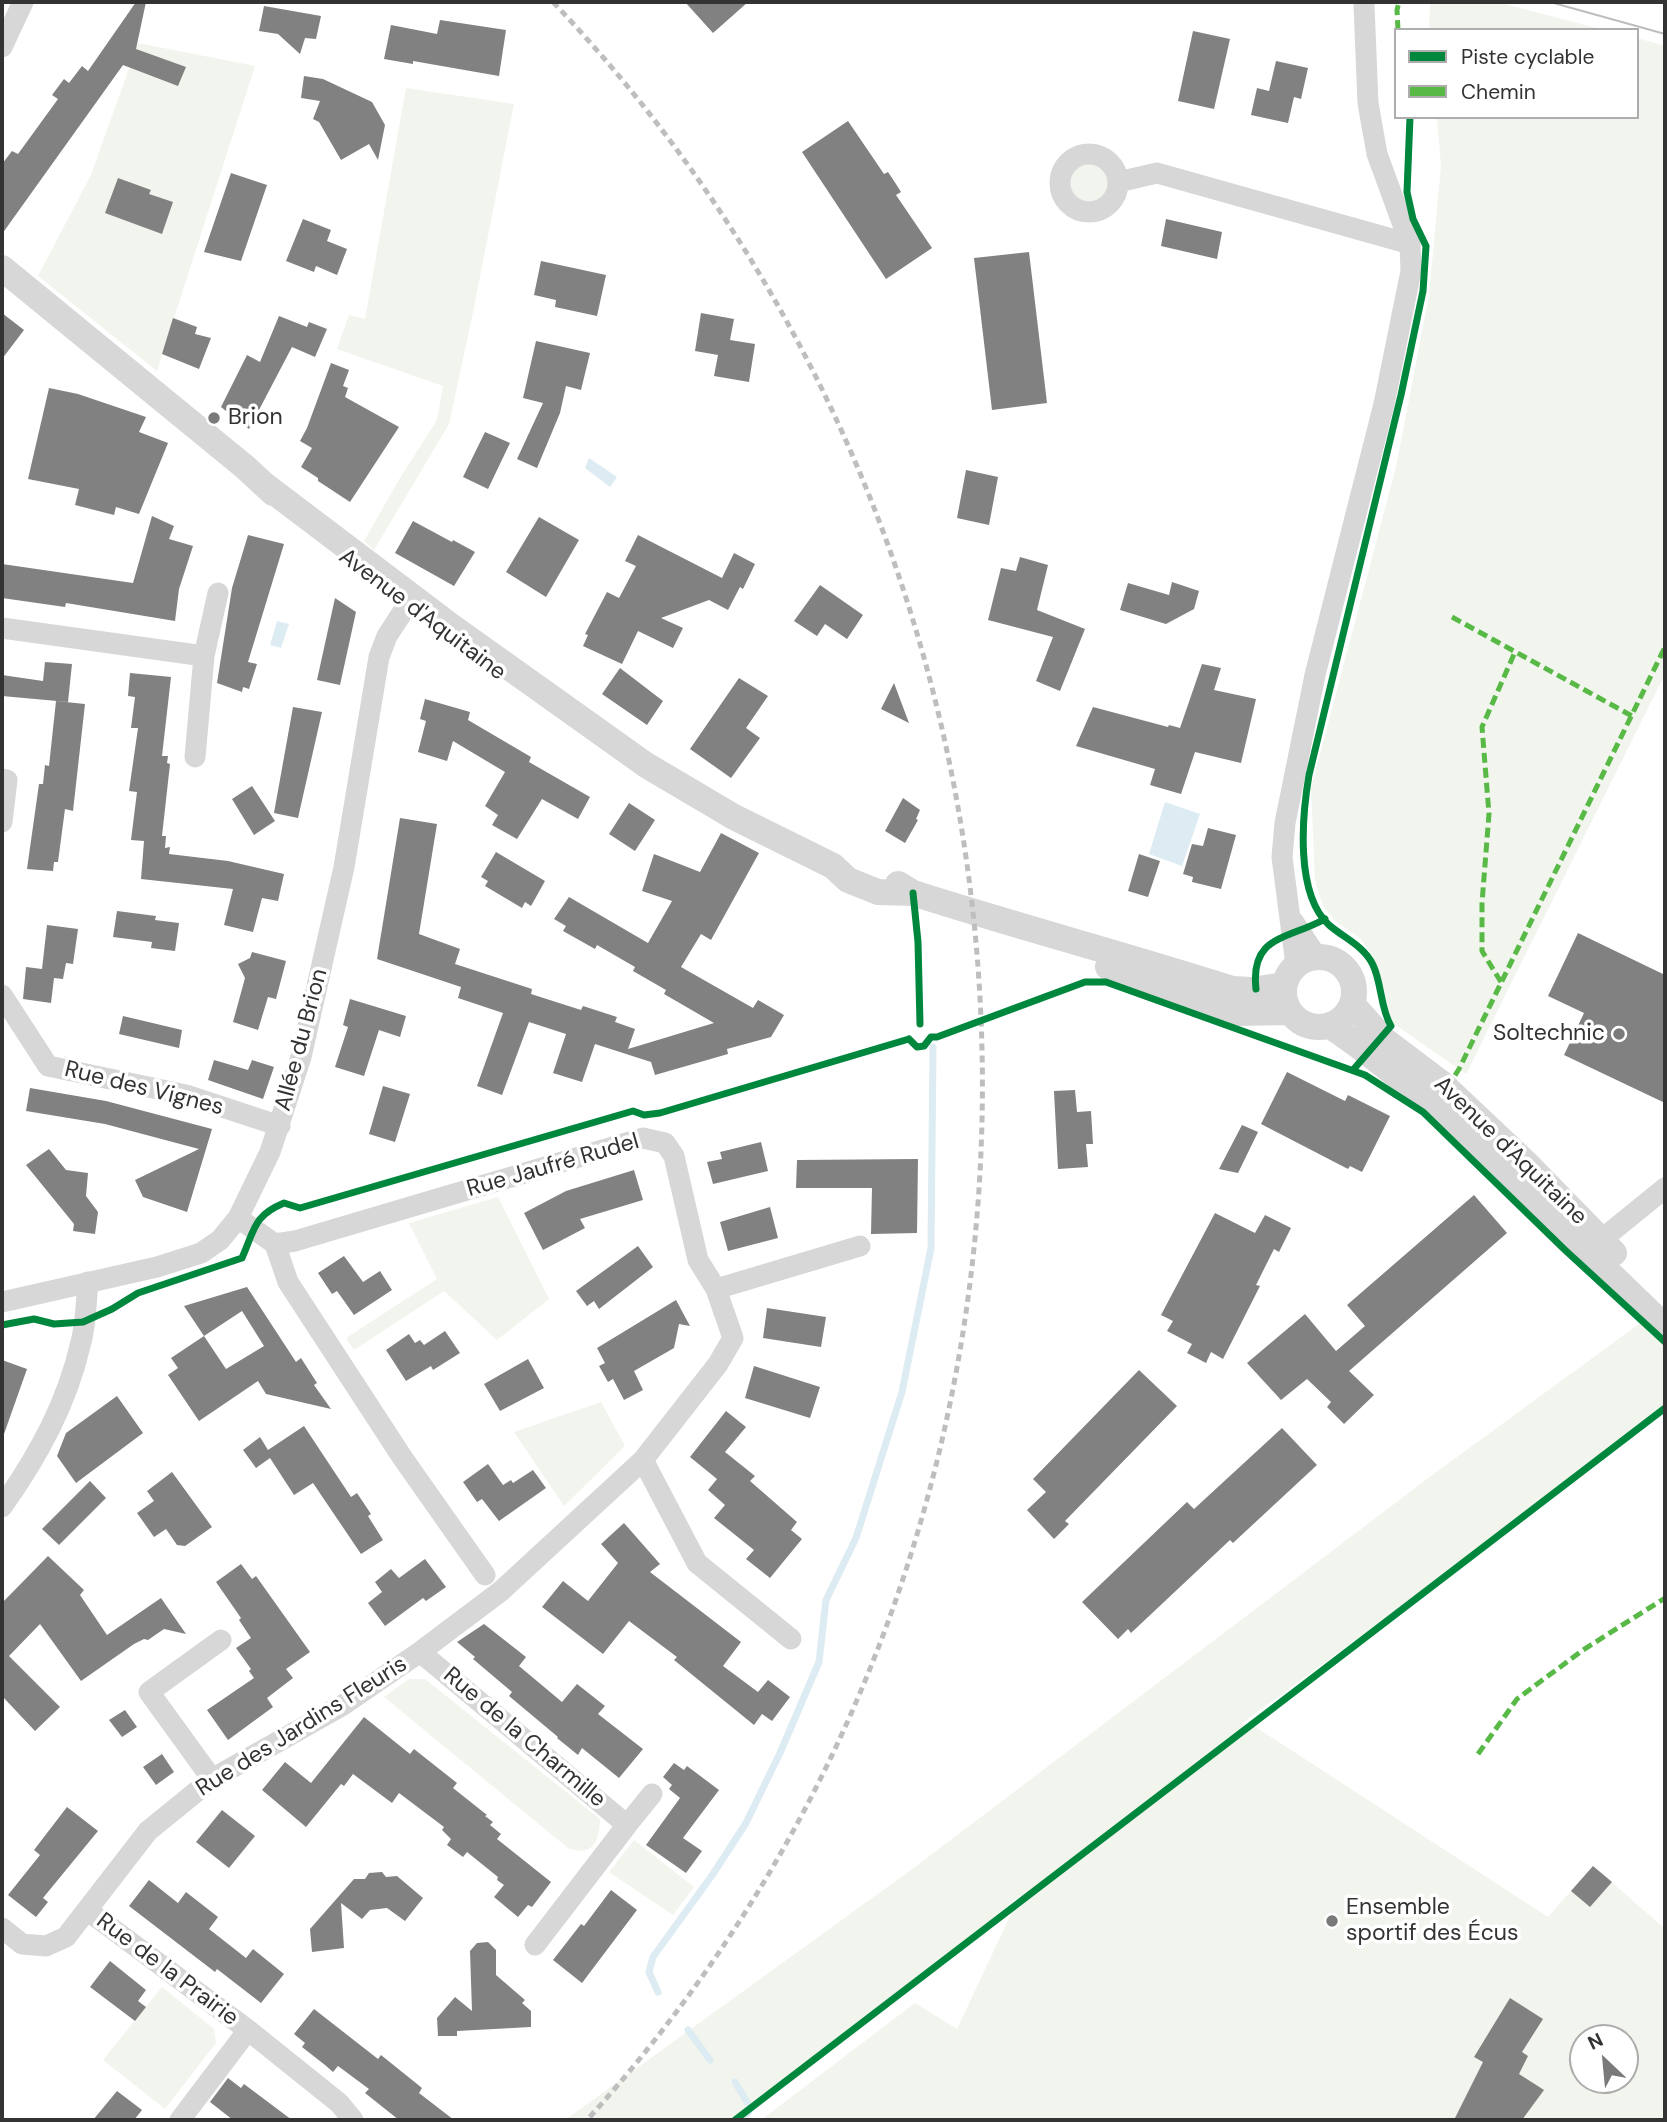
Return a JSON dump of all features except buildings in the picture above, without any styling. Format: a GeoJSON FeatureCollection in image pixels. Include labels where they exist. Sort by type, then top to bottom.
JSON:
{"type":"FeatureCollection","features":[{"type":"Feature","properties":{"kind":"street"},"geometry":{"type":"LineString","coordinates":[[2,47],[23,2]]}},
{"type":"Feature","properties":{"kind":"street"},"geometry":{"type":"LineString","coordinates":[[1299,969],[1282,857],[1285,823],[1315,675],[1384,404],[1411,271],[1410,244],[1377,154],[1368,103],[1364,5]]}},
{"type":"Feature","properties":{"kind":"street"},"geometry":{"type":"LineString","coordinates":[[1118,182],[1157,173],[1410,244]]}},
{"type":"Feature","properties":{"kind":"street","name":"Avenue d'Aquitaine"},"geometry":{"type":"LineString","coordinates":[[2,268],[410,603],[646,765],[734,817],[833,866],[848,880],[878,892],[913,893],[1232,989],[1251,990],[1299,969]]}},
{"type":"Feature","properties":{"kind":"street"},"geometry":{"type":"LineString","coordinates":[[195,757],[204,656],[218,593]]}},
{"type":"Feature","properties":{"kind":"street","name":"Allée du Brion"},"geometry":{"type":"LineString","coordinates":[[2,1302],[157,1267],[201,1253],[220,1240],[238,1218],[280,1126],[301,1057],[344,867],[379,657],[392,628],[410,603]]}},
{"type":"Feature","properties":{"kind":"street"},"geometry":{"type":"LineString","coordinates":[[2,628],[204,656]]}},
{"type":"Feature","properties":{"kind":"street"},"geometry":{"type":"LineString","coordinates":[[2,779],[7,780],[2,822]]}},
{"type":"Feature","properties":{"kind":"street","name":"Avenue d'Aquitaine"},"geometry":{"type":"LineString","coordinates":[[1018,926],[1073,954],[1236,1013],[1290,1012]]}},
{"type":"Feature","properties":{"kind":"street"},"geometry":{"type":"LineString","coordinates":[[1328,958],[1347,971],[1354,993],[1352,1004],[1339,1021],[1330,1026],[1309,1026],[1299,1022],[1290,1012],[1283,995],[1299,969],[1328,958]]}},
{"type":"Feature","properties":{"kind":"street","name":"Rue des Vignes"},"geometry":{"type":"LineString","coordinates":[[2,995],[48,1066],[186,1095],[280,1126]]}},
{"type":"Feature","properties":{"kind":"street","name":"Avenue d'Aquitaine"},"geometry":{"type":"LineString","coordinates":[[1352,1004],[1384,1040],[1441,1083],[1528,1165],[1588,1240],[1665,1327]]}},
{"type":"Feature","properties":{"kind":"street","name":"Avenue d'Aquitaine"},"geometry":{"type":"LineString","coordinates":[[1330,1026],[1373,1054],[1665,1303]]}},
{"type":"Feature","properties":{"kind":"street","name":"Rue Jaufré Rudel"},"geometry":{"type":"LineString","coordinates":[[275,1244],[295,1241],[643,1138],[665,1143],[674,1156],[698,1260],[716,1289],[733,1338],[718,1364],[643,1460]]}},
{"type":"Feature","properties":{"kind":"street"},"geometry":{"type":"LineString","coordinates":[[1588,1240],[1665,1188]]}},
{"type":"Feature","properties":{"kind":"street"},"geometry":{"type":"LineString","coordinates":[[238,1218],[275,1244],[288,1282],[402,1457],[485,1575]]}},
{"type":"Feature","properties":{"kind":"street"},"geometry":{"type":"LineString","coordinates":[[716,1289],[860,1246]]}},
{"type":"Feature","properties":{"kind":"street"},"geometry":{"type":"LineString","coordinates":[[2,1507],[48,1435],[71,1378],[82,1339],[89,1282]]}},
{"type":"Feature","properties":{"kind":"street"},"geometry":{"type":"LineString","coordinates":[[643,1460],[697,1563],[791,1639]]}},
{"type":"Feature","properties":{"kind":"street","name":"Rue des Jardins Fleuris"},"geometry":{"type":"LineString","coordinates":[[2,1928],[22,1944],[46,1946],[66,1937],[148,1831],[212,1779],[343,1705],[420,1652],[501,1591],[643,1460]]}},
{"type":"Feature","properties":{"kind":"street"},"geometry":{"type":"LineString","coordinates":[[212,1779],[149,1692],[221,1640]]}},
{"type":"Feature","properties":{"kind":"street","name":"Rue de la Charmille"},"geometry":{"type":"LineString","coordinates":[[420,1652],[627,1825]]}},
{"type":"Feature","properties":{"kind":"street","name":"Rue de la Charmille"},"geometry":{"type":"LineString","coordinates":[[535,1945],[652,1794]]}},
{"type":"Feature","properties":{"kind":"street","name":"Rue de la Prairie"},"geometry":{"type":"LineString","coordinates":[[87,1910],[248,2031],[339,2103],[353,2120]]}},
{"type":"Feature","properties":{"kind":"street","name":"Rue de la Prairie"},"geometry":{"type":"LineString","coordinates":[[180,2120],[248,2031]]}},
{"type":"Feature","properties":{"kind":"shaded area"},"geometry":{"type":"Polygon","coordinates":[[[1430,2],[1497,2],[1596,28],[1429,28],[1430,2]]]}},
{"type":"Feature","properties":{"kind":"shaded area"},"geometry":{"type":"Polygon","coordinates":[[[1639,39],[1665,46],[1665,674],[1466,1074],[1394,1024],[1373,957],[1360,938],[1335,921],[1323,906],[1315,880],[1311,788],[1396,467],[1429,295],[1441,166],[1437,119],[1639,119],[1639,39]]]}},
{"type":"Feature","properties":{"kind":"shaded area"},"geometry":{"type":"Polygon","coordinates":[[[138,43],[255,66],[157,371],[38,276],[91,175],[138,43]]]}},
{"type":"Feature","properties":{"kind":"shaded area"},"geometry":{"type":"Polygon","coordinates":[[[406,88],[514,104],[449,424],[374,550],[364,541],[437,420],[443,386],[337,349],[349,315],[365,319],[406,88]]]}},
{"type":"Feature","properties":{"kind":"shaded area"},"geometry":{"type":"Polygon","coordinates":[[[1089,164],[1103,170],[1109,184],[1103,198],[1089,204],[1075,198],[1069,184],[1075,170],[1089,164]]]}},
{"type":"Feature","properties":{"kind":"shaded area"},"geometry":{"type":"Polygon","coordinates":[[[589,458],[617,477],[610,487],[585,468],[589,458]]]}},
{"type":"Feature","properties":{"kind":"shaded area"},"geometry":{"type":"Polygon","coordinates":[[[277,621],[289,624],[281,648],[270,645],[277,621]]]}},
{"type":"Feature","properties":{"kind":"shaded area"},"geometry":{"type":"Polygon","coordinates":[[[1165,802],[1200,814],[1182,866],[1149,854],[1165,802]]]}},
{"type":"Feature","properties":{"kind":"shaded area"},"geometry":{"type":"Polygon","coordinates":[[[498,1197],[549,1299],[497,1340],[444,1291],[354,1350],[346,1338],[437,1279],[409,1223],[498,1197]]]}},
{"type":"Feature","properties":{"kind":"shaded area","name":"Ensemble sportif des Écus"},"geometry":{"type":"Polygon","coordinates":[[[1665,1305],[1665,1413],[1241,1724],[1251,1724],[1548,1917],[1593,1866],[1663,1927],[1665,1925],[1665,2120],[761,2120],[915,2003],[957,2029],[1019,1897],[742,2120],[565,2120],[911,1870],[1431,1476],[1665,1305]]]}},
{"type":"Feature","properties":{"kind":"shaded area"},"geometry":{"type":"Polygon","coordinates":[[[601,1402],[625,1446],[564,1506],[514,1432],[601,1402]]]}},
{"type":"Feature","properties":{"kind":"shaded area"},"geometry":{"type":"Polygon","coordinates":[[[409,1679],[425,1679],[600,1819],[593,1845],[584,1850],[568,1848],[384,1697],[409,1679]]]}},
{"type":"Feature","properties":{"kind":"shaded area"},"geometry":{"type":"Polygon","coordinates":[[[634,1840],[694,1887],[673,1915],[609,1872],[634,1840]]]}},
{"type":"Feature","properties":{"kind":"shaded area"},"geometry":{"type":"Polygon","coordinates":[[[162,1987],[214,2029],[216,2043],[165,2109],[103,2060],[162,1987]]]}},
{"type":"Feature","properties":{"kind":"waterway"},"geometry":{"type":"LineString","coordinates":[[658,1992],[649,1972],[653,1957],[746,1823],[819,1662],[826,1600],[856,1538],[902,1392],[931,1248],[933,1047]]}},
{"type":"Feature","properties":{"kind":"waterway"},"geometry":{"type":"LineString","coordinates":[[688,2030],[710,2060]]}},
{"type":"Feature","properties":{"kind":"waterway"},"geometry":{"type":"LineString","coordinates":[[735,2082],[747,2102]]}},
{"type":"Feature","properties":{"kind":"waterway"},"geometry":{"type":"LineString","coordinates":[[742,2120],[749,2111]]}},
{"type":"Feature","properties":{"kind":"tram line"},"geometry":{"type":"LineString","coordinates":[[1550,2],[1665,34]]}},
{"type":"Feature","properties":{"kind":"railway"},"geometry":{"type":"LineString","coordinates":[[553,2],[736,236],[869,495],[951,771],[982,1055],[962,1341],[889,1618],[764,1881],[587,2120]]}},
{"type":"Feature","properties":{"kind":"marked path"},"geometry":{"type":"LineString","coordinates":[[1398,28],[1399,2]]}},
{"type":"Feature","properties":{"kind":"marked path"},"geometry":{"type":"LineString","coordinates":[[1452,617],[1632,716]]}},
{"type":"Feature","properties":{"kind":"marked path"},"geometry":{"type":"LineString","coordinates":[[1447,1088],[1459,1069],[1665,647]]}},
{"type":"Feature","properties":{"kind":"marked path"},"geometry":{"type":"LineString","coordinates":[[1501,982],[1482,951],[1482,903],[1489,814],[1482,727],[1515,652]]}},
{"type":"Feature","properties":{"kind":"marked path"},"geometry":{"type":"LineString","coordinates":[[1478,1754],[1517,1699],[1583,1650],[1665,1598]]}},
{"type":"Feature","properties":{"kind":"cycle path"},"geometry":{"type":"LineString","coordinates":[[1353,1070],[1391,1026],[1376,972],[1369,958],[1359,947],[1329,925],[1318,911],[1311,894],[1304,854],[1304,811],[1309,775],[1401,395],[1423,291],[1426,246],[1413,219],[1407,192],[1410,119]]}},
{"type":"Feature","properties":{"kind":"cycle path"},"geometry":{"type":"LineString","coordinates":[[913,893],[918,942],[920,1024]]}},
{"type":"Feature","properties":{"kind":"cycle path"},"geometry":{"type":"LineString","coordinates":[[1256,989],[1256,971],[1259,958],[1265,949],[1285,936],[1325,919]]}},
{"type":"Feature","properties":{"kind":"cycle path"},"geometry":{"type":"LineString","coordinates":[[909,1039],[917,1047],[924,1046],[931,1037],[1085,982],[1106,982],[1365,1075],[1423,1112],[1565,1250],[1665,1342]]}},
{"type":"Feature","properties":{"kind":"cycle path"},"geometry":{"type":"LineString","coordinates":[[2,1325],[34,1319],[54,1324],[83,1322],[138,1293],[242,1258],[256,1224],[266,1213],[284,1203],[300,1208],[633,1111],[644,1115],[660,1113],[909,1039]]}},
{"type":"Feature","properties":{"kind":"cycle path"},"geometry":{"type":"LineString","coordinates":[[735,2120],[1665,1408]]}},
{"type":"Feature","properties":{"kind":"place","name":"Brion"},"geometry":{"type":"Point","coordinates":[214,418]}},
{"type":"Feature","properties":{"kind":"place","name":"Soltechnic"},"geometry":{"type":"Point","coordinates":[1619,1034]}},
{"type":"Feature","properties":{"kind":"place","name":"Ensemble sportif des Écus"},"geometry":{"type":"Point","coordinates":[1332,1921]}}]}
